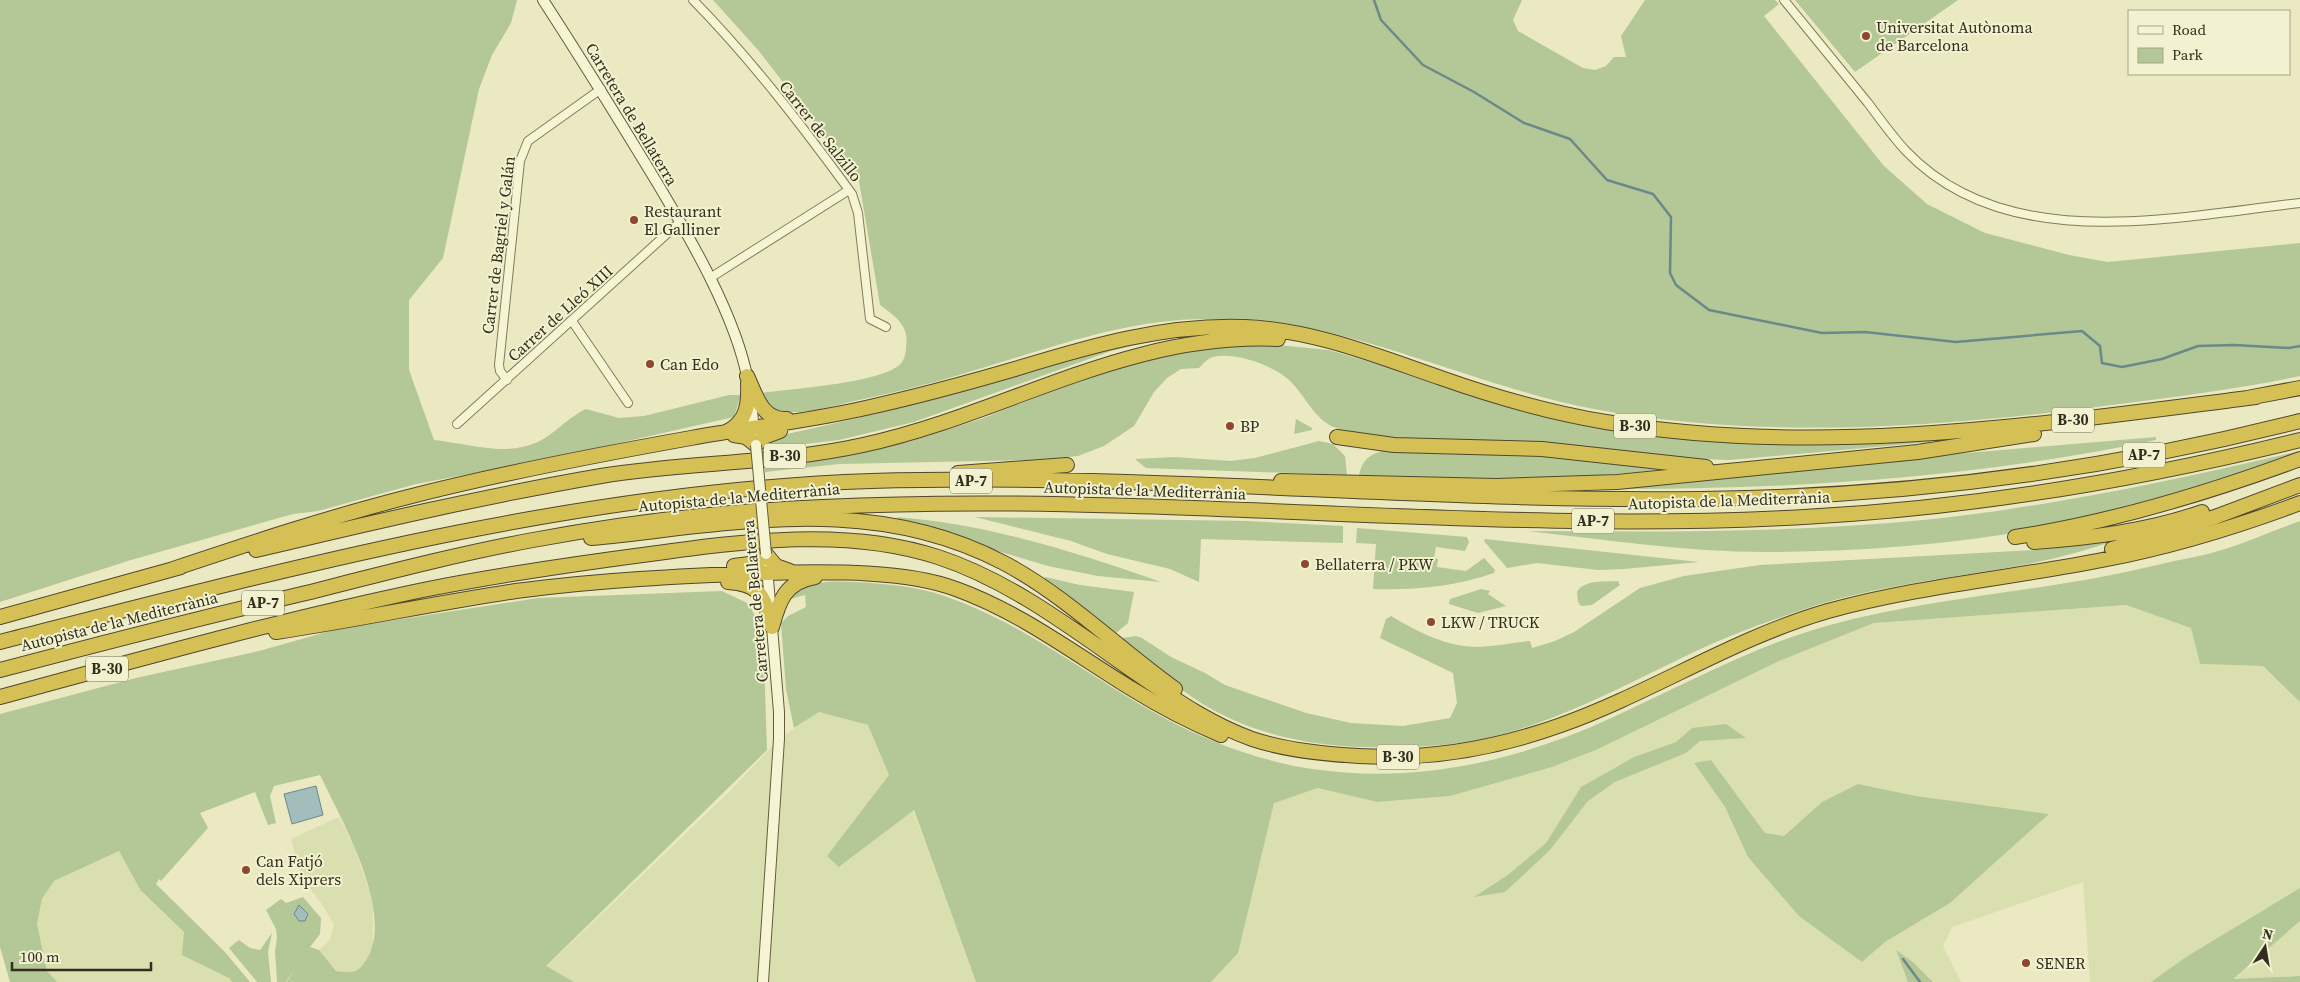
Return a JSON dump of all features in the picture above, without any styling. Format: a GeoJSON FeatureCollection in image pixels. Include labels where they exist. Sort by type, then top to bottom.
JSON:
{"type":"FeatureCollection","features":[{"type":"Feature","properties":{"kind":"highway"},"geometry":{"type":"LineString","coordinates":[[720,433],[741,436],[749,439],[756,445],[764,437],[775,432],[835,415],[956,386],[1095,345],[1134,336],[1189,329],[1245,327],[1297,333],[1336,342],[1389,360]]}},
{"type":"Feature","properties":{"kind":"highway","name":"B-30"},"geometry":{"type":"LineString","coordinates":[[0,617],[173,569],[408,514],[603,476],[790,456],[861,445],[945,422],[1085,370],[1175,346],[1233,339],[1281,339],[1326,345],[1389,360],[1518,402],[1605,422],[1688,432],[1784,436],[1890,435],[1977,430],[2033,425],[2256,397],[2300,388]]}},
{"type":"Feature","properties":{"kind":"highway"},"geometry":{"type":"LineString","coordinates":[[748,379],[761,406],[771,417],[781,419],[835,415]]}},
{"type":"Feature","properties":{"kind":"highway"},"geometry":{"type":"LineString","coordinates":[[720,433],[738,424],[745,415],[748,379]]}},
{"type":"Feature","properties":{"kind":"highway"},"geometry":{"type":"LineString","coordinates":[[1210,485],[1296,480],[1496,486],[1617,482],[1928,450],[2167,415],[2256,397]]}},
{"type":"Feature","properties":{"kind":"highway"},"geometry":{"type":"LineString","coordinates":[[173,569],[273,535],[410,496],[544,467],[720,433],[835,415]]}},
{"type":"Feature","properties":{"kind":"highway","name":"Autopista de la Mediterrània"},"geometry":{"type":"LineString","coordinates":[[0,642],[246,579],[480,528],[558,514],[713,492],[780,486],[878,481],[1009,481],[1210,485],[1311,491],[1538,498],[1713,499],[1846,494],[1940,485],[2061,469],[2172,450],[2300,421]]}},
{"type":"Feature","properties":{"kind":"highway"},"geometry":{"type":"LineString","coordinates":[[1337,437],[1394,444],[1542,449],[1706,467],[1770,466]]}},
{"type":"Feature","properties":{"kind":"highway","name":"Autopista de la Mediterrània"},"geometry":{"type":"LineString","coordinates":[[0,670],[280,599],[526,541],[618,526],[725,513],[870,505],[1021,504],[1164,506],[1400,516],[1590,521],[1804,517],[1936,506],[2034,494],[2188,466],[2300,440]]}},
{"type":"Feature","properties":{"kind":"highway"},"geometry":{"type":"LineString","coordinates":[[2300,459],[2248,478],[2152,507],[2017,540],[2100,536],[2162,523],[2196,514],[2300,477]]}},
{"type":"Feature","properties":{"kind":"highway"},"geometry":{"type":"LineString","coordinates":[[878,481],[1007,468],[1067,465]]}},
{"type":"Feature","properties":{"kind":"highway","name":"B-30"},"geometry":{"type":"LineString","coordinates":[[0,698],[214,640],[422,590],[600,561],[748,543],[809,540],[871,542],[935,556],[982,574],[1005,586],[1069,626],[1172,697],[1199,714],[1236,733],[1265,743],[1328,753],[1397,757],[1467,750],[1532,735],[1587,714],[1732,646],[1794,622],[1859,603],[1998,578],[2106,550],[2174,530],[2300,485]]}},
{"type":"Feature","properties":{"kind":"highway"},"geometry":{"type":"LineString","coordinates":[[1998,578],[2106,559],[2167,545],[2226,529],[2300,503]]}},
{"type":"Feature","properties":{"kind":"highway"},"geometry":{"type":"LineString","coordinates":[[526,541],[610,537],[706,525],[794,519],[874,522],[925,531],[966,545],[1004,563],[1030,579],[1168,684],[1212,713],[1249,730],[1328,753]]}},
{"type":"Feature","properties":{"kind":"highway"},"geometry":{"type":"LineString","coordinates":[[620,581],[668,571],[752,564],[761,561],[766,554],[776,566],[798,572]]}},
{"type":"Feature","properties":{"kind":"highway"},"geometry":{"type":"LineString","coordinates":[[214,640],[300,629],[394,610],[519,591],[620,581],[667,577],[798,572],[884,575],[921,580],[969,594],[1031,624],[1164,708],[1220,735],[1257,749],[1292,757],[1336,762],[1397,757]]}},
{"type":"Feature","properties":{"kind":"highway"},"geometry":{"type":"LineString","coordinates":[[772,627],[778,603],[790,587],[807,578],[837,574]]}},
{"type":"Feature","properties":{"kind":"highway"},"geometry":{"type":"LineString","coordinates":[[667,577],[736,582],[752,586],[761,595],[772,627]]}},
{"type":"Feature","properties":{"kind":"street","name":"Carretera de Bellaterra"},"geometry":{"type":"LineString","coordinates":[[543,0],[601,89],[680,222],[710,278],[731,326],[748,379],[768,573],[779,712],[779,739],[763,982]]}},
{"type":"Feature","properties":{"kind":"street","name":"Carrer de Salzillo"},"geometry":{"type":"LineString","coordinates":[[692,0],[712,19],[780,100],[849,190],[858,213],[870,319],[886,326]]}},
{"type":"Feature","properties":{"kind":"street"},"geometry":{"type":"LineString","coordinates":[[1784,0],[1906,151],[1934,175],[1986,203],[2014,213],[2085,222],[2150,220],[2300,203]]}},
{"type":"Feature","properties":{"kind":"street","name":"Carrer de Bagriel y Galán"},"geometry":{"type":"LineString","coordinates":[[507,380],[500,371],[499,365],[515,208],[523,150],[528,141],[601,89]]}},
{"type":"Feature","properties":{"kind":"street"},"geometry":{"type":"LineString","coordinates":[[710,278],[849,190]]}},
{"type":"Feature","properties":{"kind":"street","name":"Carrer de Lleó XIII"},"geometry":{"type":"LineString","coordinates":[[457,424],[680,222]]}},
{"type":"Feature","properties":{"kind":"street"},"geometry":{"type":"LineString","coordinates":[[572,321],[628,403]]}},
{"type":"Feature","properties":{"kind":"green space"},"geometry":{"type":"Polygon","coordinates":[[[0,0],[517,0],[511,23],[492,55],[479,89],[443,258],[409,300],[409,370],[434,440],[478,447],[507,449],[521,447],[535,443],[548,436],[586,409],[619,418],[644,416],[729,395],[741,395],[734,417],[548,459],[416,484],[318,511],[293,514],[131,560],[0,602],[0,0]]]}},
{"type":"Feature","properties":{"kind":"green space"},"geometry":{"type":"Polygon","coordinates":[[[713,0],[1522,0],[1513,20],[1518,31],[1583,68],[1595,70],[1606,66],[1614,57],[1626,57],[1621,36],[1645,0],[1775,0],[1779,4],[1764,16],[1884,166],[1927,204],[1985,233],[2069,255],[2108,262],[2300,243],[2300,376],[2183,396],[1985,419],[1856,427],[1726,425],[1662,419],[1599,410],[1557,401],[1348,337],[1306,327],[1256,319],[1207,319],[1176,320],[1116,330],[897,391],[815,410],[784,412],[771,407],[761,393],[858,380],[893,369],[904,359],[907,340],[906,333],[900,322],[880,305],[859,181],[759,51],[713,0]]]}},
{"type":"Feature","properties":{"kind":"green space","name":"Universitat Autònoma de Barcelona"},"geometry":{"type":"Polygon","coordinates":[[[1795,0],[1958,0],[1855,72],[1795,0]]]}},
{"type":"Feature","properties":{"kind":"green space"},"geometry":{"type":"Polygon","coordinates":[[[1174,336],[1111,351],[914,422],[839,440],[763,449],[766,444],[778,436],[859,418],[1111,345],[1174,336]]]}},
{"type":"Feature","properties":{"kind":"green space"},"geometry":{"type":"Polygon","coordinates":[[[1258,343],[1329,350],[1577,422],[1930,439],[1930,442],[1730,460],[1678,457],[1543,442],[1498,440],[1429,441],[1383,438],[1339,429],[1323,421],[1291,382],[1265,365],[1241,358],[1219,356],[1210,358],[1199,368],[1181,369],[1167,378],[1154,392],[1134,426],[1104,446],[1078,456],[1035,460],[839,464],[765,472],[765,465],[832,459],[911,441],[981,419],[1092,375],[1171,352],[1258,343]]]}},
{"type":"Feature","properties":{"kind":"green space"},"geometry":{"type":"Polygon","coordinates":[[[1296,419],[1312,428],[1312,430],[1294,434],[1296,419]]]}},
{"type":"Feature","properties":{"kind":"green space"},"geometry":{"type":"Polygon","coordinates":[[[2156,437],[2156,440],[2019,464],[1882,479],[1743,487],[1604,489],[1907,458],[2156,437]]]}},
{"type":"Feature","properties":{"kind":"green space"},"geometry":{"type":"Polygon","coordinates":[[[1319,441],[1333,444],[1345,456],[1347,475],[1146,468],[1135,459],[1175,457],[1230,461],[1255,458],[1319,441]]]}},
{"type":"Feature","properties":{"kind":"green space"},"geometry":{"type":"Polygon","coordinates":[[[1392,449],[1511,451],[1661,467],[1660,470],[1567,478],[1512,480],[1359,476],[1366,460],[1374,454],[1392,449]]]}},
{"type":"Feature","properties":{"kind":"green space"},"geometry":{"type":"Polygon","coordinates":[[[2300,451],[2287,459],[2128,509],[1997,536],[1908,546],[1819,551],[1744,552],[1651,545],[1528,531],[1775,529],[1923,520],[2018,508],[2113,492],[2300,451]]]}},
{"type":"Feature","properties":{"kind":"green space"},"geometry":{"type":"Polygon","coordinates":[[[897,517],[965,526],[1031,541],[1161,582],[1098,576],[1048,566],[897,521],[897,517]]]}},
{"type":"Feature","properties":{"kind":"green space"},"geometry":{"type":"Polygon","coordinates":[[[975,517],[1247,521],[1343,526],[1343,543],[1201,539],[1199,582],[1170,569],[1107,554],[1071,541],[975,517]]]}},
{"type":"Feature","properties":{"kind":"green space"},"geometry":{"type":"Polygon","coordinates":[[[2300,521],[2300,702],[2263,666],[2200,664],[2191,628],[2126,605],[1874,623],[1777,662],[1596,750],[1552,767],[1450,796],[1377,802],[1318,788],[1274,803],[1238,953],[1211,982],[976,982],[914,810],[839,867],[827,856],[889,775],[868,725],[819,712],[794,728],[786,689],[781,623],[788,616],[806,607],[805,595],[790,599],[796,592],[811,585],[829,582],[857,582],[901,586],[944,596],[1003,622],[1168,720],[1238,750],[1275,762],[1312,769],[1350,773],[1389,774],[1426,771],[1464,766],[1501,758],[1573,734],[1745,655],[1830,625],[1927,604],[2091,579],[2198,556],[2234,546],[2300,521]]]}},
{"type":"Feature","properties":{"kind":"green space"},"geometry":{"type":"Polygon","coordinates":[[[1357,528],[1467,537],[1469,542],[1465,551],[1436,547],[1434,558],[1438,559],[1437,567],[1466,571],[1484,558],[1495,570],[1494,573],[1464,582],[1419,588],[1373,589],[1376,544],[1356,543],[1357,528]]]}},
{"type":"Feature","properties":{"kind":"green space"},"geometry":{"type":"Polygon","coordinates":[[[1485,539],[1699,562],[1598,570],[1537,563],[1507,568],[1484,541],[1485,539]]]}},
{"type":"Feature","properties":{"kind":"green space"},"geometry":{"type":"Polygon","coordinates":[[[2117,540],[2076,553],[2033,563],[1890,587],[1833,600],[1743,631],[1679,659],[1597,699],[1512,732],[1453,744],[1409,747],[1330,745],[1294,739],[1258,730],[1225,716],[1182,690],[1042,581],[1045,577],[1080,585],[1134,592],[1128,623],[1116,633],[1122,638],[1136,636],[1142,638],[1171,657],[1225,685],[1306,713],[1351,723],[1403,726],[1450,718],[1457,703],[1453,673],[1380,638],[1386,619],[1391,616],[1433,638],[1455,644],[1479,647],[1530,641],[1532,648],[1555,641],[1574,632],[1640,588],[1684,576],[1760,565],[2036,550],[2117,540]]]}},
{"type":"Feature","properties":{"kind":"green space"},"geometry":{"type":"Polygon","coordinates":[[[1618,581],[1620,585],[1592,605],[1581,606],[1578,602],[1577,592],[1585,585],[1596,582],[1618,581]]]}},
{"type":"Feature","properties":{"kind":"green space"},"geometry":{"type":"Polygon","coordinates":[[[1481,589],[1490,591],[1488,594],[1506,606],[1478,613],[1449,604],[1450,599],[1481,589]]]}},
{"type":"Feature","properties":{"kind":"green space"},"geometry":{"type":"Polygon","coordinates":[[[722,591],[749,604],[763,632],[767,750],[546,966],[574,982],[287,982],[294,970],[286,982],[277,982],[276,929],[266,910],[281,899],[286,903],[303,897],[321,918],[320,934],[310,947],[319,950],[336,971],[352,972],[360,968],[369,955],[374,935],[374,913],[361,864],[320,775],[274,786],[270,796],[276,823],[268,825],[255,792],[200,813],[208,828],[161,881],[159,879],[156,884],[225,952],[250,982],[232,982],[229,978],[182,955],[184,932],[141,891],[119,851],[54,881],[42,899],[37,924],[47,971],[57,982],[10,982],[0,947],[0,714],[136,678],[259,651],[337,629],[538,598],[722,591]]]}},
{"type":"Feature","properties":{"kind":"green space"},"geometry":{"type":"Polygon","coordinates":[[[2126,605],[2191,628],[2200,664],[2263,666],[2300,702],[2300,888],[2186,957],[2151,982],[2090,982],[2083,882],[1952,927],[1943,946],[1961,982],[1933,982],[1913,962],[1896,951],[1908,982],[1211,982],[1238,953],[1273,803],[1318,788],[1377,802],[1450,796],[1552,767],[1596,750],[1777,662],[1874,623],[2126,605]],[[1692,728],[1676,742],[1634,757],[1581,787],[1546,843],[1509,874],[1475,896],[1550,850],[1588,801],[1615,782],[1686,753],[1700,741],[1745,737],[1692,728]],[[1711,760],[1694,764],[1725,807],[1748,857],[1862,962],[1885,942],[1950,903],[2049,814],[1916,796],[1858,784],[1822,802],[1784,836],[1765,833],[1711,760]]]}},
{"type":"Feature","properties":{"kind":"green space"},"geometry":{"type":"Polygon","coordinates":[[[819,712],[868,725],[889,775],[840,867],[913,810],[976,982],[574,982],[546,967],[729,792],[779,739],[819,712]]]}},
{"type":"Feature","properties":{"kind":"green space"},"geometry":{"type":"Polygon","coordinates":[[[1726,724],[1746,738],[1700,741],[1686,753],[1615,782],[1588,801],[1550,850],[1505,892],[1474,897],[1509,874],[1546,843],[1581,787],[1634,757],[1676,742],[1692,728],[1726,724]]]}},
{"type":"Feature","properties":{"kind":"green space"},"geometry":{"type":"Polygon","coordinates":[[[1711,760],[1765,833],[1784,836],[1822,802],[1858,784],[1916,796],[2049,814],[1950,903],[1885,942],[1862,962],[1799,916],[1748,857],[1725,807],[1694,763],[1711,760]]]}},
{"type":"Feature","properties":{"kind":"green space"},"geometry":{"type":"Polygon","coordinates":[[[339,817],[353,844],[373,901],[373,946],[363,967],[350,973],[336,971],[319,950],[330,940],[334,925],[324,907],[302,878],[291,839],[339,817]]]}},
{"type":"Feature","properties":{"kind":"green space"},"geometry":{"type":"Polygon","coordinates":[[[119,851],[143,894],[184,932],[232,982],[57,982],[47,971],[37,924],[42,899],[54,881],[119,851]]]}},
{"type":"Feature","properties":{"kind":"green space"},"geometry":{"type":"Polygon","coordinates":[[[2300,888],[2300,921],[2233,979],[2300,976],[2300,982],[2151,982],[2186,957],[2300,888]]]}},
{"type":"Feature","properties":{"kind":"green space"},"geometry":{"type":"Polygon","coordinates":[[[2300,921],[2300,976],[2232,979],[2300,921]]]}},
{"type":"Feature","properties":{"kind":"green space"},"geometry":{"type":"Polygon","coordinates":[[[272,933],[268,952],[271,982],[257,982],[229,948],[239,940],[250,948],[260,950],[272,933]]]}},
{"type":"Feature","properties":{"kind":"green space"},"geometry":{"type":"Polygon","coordinates":[[[1896,950],[1913,962],[1933,982],[1908,982],[1896,950]]]}},
{"type":"Feature","properties":{"kind":"water"},"geometry":{"type":"Polygon","coordinates":[[[316,786],[323,815],[292,824],[284,794],[316,786]]]}},
{"type":"Feature","properties":{"kind":"water"},"geometry":{"type":"Polygon","coordinates":[[[299,905],[308,914],[305,921],[299,921],[294,914],[299,905]]]}},
{"type":"Feature","properties":{"kind":"waterway"},"geometry":{"type":"LineString","coordinates":[[1374,0],[1381,20],[1423,65],[1474,92],[1524,123],[1570,139],[1607,180],[1653,194],[1671,217],[1670,273],[1676,285],[1709,310],[1822,333],[1865,332],[1956,342],[2082,331],[2100,346],[2102,363],[2122,367],[2162,359],[2198,346],[2234,345],[2289,348],[2300,346]]}},
{"type":"Feature","properties":{"kind":"waterway"},"geometry":{"type":"LineString","coordinates":[[1903,959],[1920,982]]}},
{"type":"Feature","properties":{"kind":"place","name":"Universitat Autònoma de Barcelona"},"geometry":{"type":"Point","coordinates":[1866,36]}},
{"type":"Feature","properties":{"kind":"place","name":"Restaurant El Galliner"},"geometry":{"type":"Point","coordinates":[634,220]}},
{"type":"Feature","properties":{"kind":"place","name":"Can Edo"},"geometry":{"type":"Point","coordinates":[650,364]}},
{"type":"Feature","properties":{"kind":"place","name":"BP"},"geometry":{"type":"Point","coordinates":[1230,426]}},
{"type":"Feature","properties":{"kind":"place","name":"Bellaterra / PKW"},"geometry":{"type":"Point","coordinates":[1305,564]}},
{"type":"Feature","properties":{"kind":"place","name":"LKW / TRUCK"},"geometry":{"type":"Point","coordinates":[1431,622]}},
{"type":"Feature","properties":{"kind":"place","name":"Can Fatjó dels Xiprers"},"geometry":{"type":"Point","coordinates":[246,870]}},
{"type":"Feature","properties":{"kind":"place","name":"SENER"},"geometry":{"type":"Point","coordinates":[2026,963]}}]}
